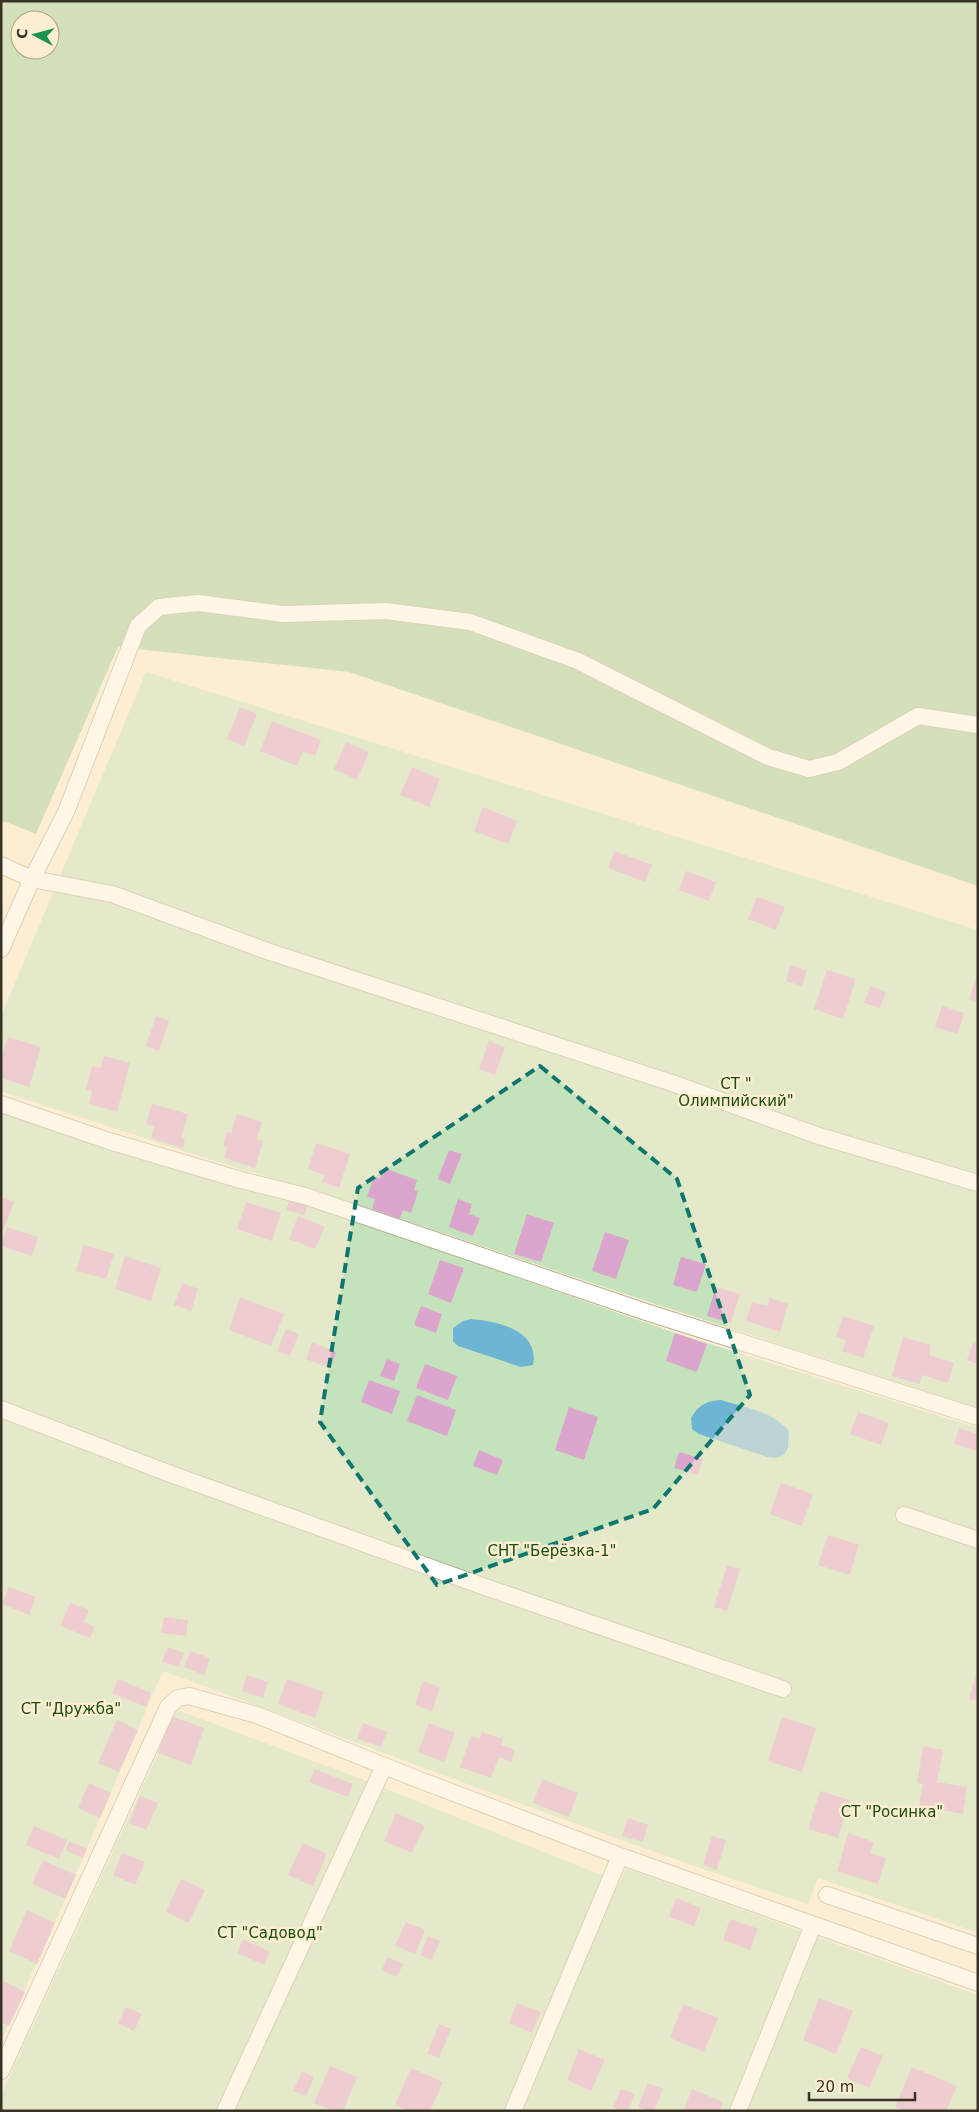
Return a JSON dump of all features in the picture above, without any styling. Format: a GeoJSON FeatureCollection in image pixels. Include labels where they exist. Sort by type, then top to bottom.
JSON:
{"type":"FeatureCollection","features":[{"type":"Feature","properties":{"kind":"lane"},"geometry":{"type":"LineString","coordinates":[[1,949],[32,879],[66,812],[138,626],[159,607],[198,603],[283,614],[386,611],[470,622],[578,661],[768,757],[808,769],[838,762],[918,716],[978,725]]}},
{"type":"Feature","properties":{"kind":"lane"},"geometry":{"type":"LineString","coordinates":[[1,865],[32,879],[112,894],[270,952],[672,1083],[816,1135],[978,1183]]}},
{"type":"Feature","properties":{"kind":"lane"},"geometry":{"type":"LineString","coordinates":[[1,1104],[109,1141],[306,1196],[646,1312],[978,1417]]}},
{"type":"Feature","properties":{"kind":"lane"},"geometry":{"type":"LineString","coordinates":[[1,1409],[168,1473],[457,1577],[784,1689]]}},
{"type":"Feature","properties":{"kind":"lane"},"geometry":{"type":"LineString","coordinates":[[904,1515],[978,1540]]}},
{"type":"Feature","properties":{"kind":"lane"},"geometry":{"type":"LineString","coordinates":[[1,2072],[168,1707],[178,1698],[189,1696],[258,1715],[384,1766],[620,1856],[978,1983]]}},
{"type":"Feature","properties":{"kind":"lane"},"geometry":{"type":"LineString","coordinates":[[225,2111],[384,1766]]}},
{"type":"Feature","properties":{"kind":"lane"},"geometry":{"type":"LineString","coordinates":[[513,2111],[620,1856]]}},
{"type":"Feature","properties":{"kind":"lane"},"geometry":{"type":"LineString","coordinates":[[827,1895],[978,1946]]}},
{"type":"Feature","properties":{"kind":"lane"},"geometry":{"type":"LineString","coordinates":[[738,2111],[813,1925]]}},
{"type":"Feature","properties":{"kind":"highlighted area"},"geometry":{"type":"Polygon","coordinates":[[[540,1066],[677,1179],[750,1395],[653,1509],[437,1585],[320,1422],[358,1188],[540,1066]]]}},
{"type":"Feature","properties":{"kind":"green space"},"geometry":{"type":"Polygon","coordinates":[[[1,1],[978,1],[978,886],[349,672],[118,647],[36,834],[1,820],[1,1]]]}},
{"type":"Feature","properties":{"kind":"green space","name":"СТ \" Олимпийский\""},"geometry":{"type":"Polygon","coordinates":[[[146,672],[978,930],[978,1408],[655,1304],[356,1204],[214,1161],[1,1091],[1,1016],[146,672]]]}},
{"type":"Feature","properties":{"kind":"green space","name":"СНТ \"Берёзка-1\""},"geometry":{"type":"Polygon","coordinates":[[[1,1113],[308,1204],[675,1333],[978,1428],[978,1933],[818,1878],[808,1904],[565,1820],[163,1671],[61,1909],[1,2041],[1,1113]]]}},
{"type":"Feature","properties":{"kind":"green space","name":"СТ \"Садовод\""},"geometry":{"type":"Polygon","coordinates":[[[180,1711],[364,1780],[601,1875],[618,1886],[626,1868],[978,1995],[978,2111],[1,2111],[1,2095],[158,1753],[171,1716],[180,1711]]]}},
{"type":"Feature","properties":{"kind":"water"},"geometry":{"type":"Polygon","coordinates":[[[471,1319],[504,1325],[524,1336],[530,1344],[533,1353],[533,1365],[521,1367],[458,1346],[453,1341],[453,1328],[463,1321],[471,1319]]]}},
{"type":"Feature","properties":{"kind":"water"},"geometry":{"type":"Polygon","coordinates":[[[721,1400],[758,1411],[782,1424],[789,1431],[788,1448],[784,1455],[776,1458],[767,1457],[699,1434],[692,1429],[691,1418],[703,1404],[721,1400]]]}},
{"type":"Feature","properties":{"kind":"building"},"geometry":{"type":"Polygon","coordinates":[[[240,707],[257,714],[244,746],[227,739],[240,707]]]}},
{"type":"Feature","properties":{"kind":"building"},"geometry":{"type":"Polygon","coordinates":[[[272,721],[321,740],[315,756],[303,752],[297,766],[260,751],[272,721]]]}},
{"type":"Feature","properties":{"kind":"building"},"geometry":{"type":"Polygon","coordinates":[[[346,742],[369,752],[357,780],[334,769],[346,742]]]}},
{"type":"Feature","properties":{"kind":"building"},"geometry":{"type":"Polygon","coordinates":[[[412,767],[440,779],[429,807],[400,795],[412,767]]]}},
{"type":"Feature","properties":{"kind":"building"},"geometry":{"type":"Polygon","coordinates":[[[483,807],[517,821],[508,844],[474,831],[483,807]]]}},
{"type":"Feature","properties":{"kind":"building"},"geometry":{"type":"Polygon","coordinates":[[[614,851],[652,865],[645,882],[608,868],[614,851]]]}},
{"type":"Feature","properties":{"kind":"building"},"geometry":{"type":"Polygon","coordinates":[[[686,871],[716,882],[709,901],[679,890],[686,871]]]}},
{"type":"Feature","properties":{"kind":"building"},"geometry":{"type":"Polygon","coordinates":[[[757,897],[785,907],[776,930],[748,919],[757,897]]]}},
{"type":"Feature","properties":{"kind":"building"},"geometry":{"type":"Polygon","coordinates":[[[790,965],[807,970],[802,986],[786,981],[790,965]]]}},
{"type":"Feature","properties":{"kind":"building"},"geometry":{"type":"Polygon","coordinates":[[[827,970],[856,979],[843,1019],[814,1009],[827,970]]]}},
{"type":"Feature","properties":{"kind":"building"},"geometry":{"type":"Polygon","coordinates":[[[978,972],[978,1002],[969,999],[978,972]]]}},
{"type":"Feature","properties":{"kind":"building"},"geometry":{"type":"Polygon","coordinates":[[[870,986],[886,992],[880,1008],[864,1003],[870,986]]]}},
{"type":"Feature","properties":{"kind":"building"},"geometry":{"type":"Polygon","coordinates":[[[942,1006],[964,1013],[958,1034],[935,1027],[942,1006]]]}},
{"type":"Feature","properties":{"kind":"building"},"geometry":{"type":"Polygon","coordinates":[[[156,1016],[169,1021],[159,1051],[146,1046],[156,1016]]]}},
{"type":"Feature","properties":{"kind":"building"},"geometry":{"type":"Polygon","coordinates":[[[8,1037],[41,1047],[29,1087],[1,1078],[1,1059],[8,1037]]]}},
{"type":"Feature","properties":{"kind":"building"},"geometry":{"type":"Polygon","coordinates":[[[489,1041],[505,1047],[495,1075],[479,1069],[489,1041]]]}},
{"type":"Feature","properties":{"kind":"building"},"geometry":{"type":"Polygon","coordinates":[[[104,1056],[130,1063],[117,1112],[89,1104],[92,1091],[86,1089],[92,1066],[100,1068],[104,1056]]]}},
{"type":"Feature","properties":{"kind":"building"},"geometry":{"type":"Polygon","coordinates":[[[152,1104],[188,1114],[181,1138],[185,1139],[183,1148],[151,1138],[154,1127],[146,1124],[152,1104]]]}},
{"type":"Feature","properties":{"kind":"building"},"geometry":{"type":"Polygon","coordinates":[[[237,1114],[262,1122],[257,1139],[263,1141],[255,1168],[224,1158],[227,1147],[223,1145],[227,1132],[231,1133],[237,1114]]]}},
{"type":"Feature","properties":{"kind":"building"},"geometry":{"type":"Polygon","coordinates":[[[316,1143],[350,1154],[339,1188],[322,1182],[325,1175],[308,1169],[316,1143]]]}},
{"type":"Feature","properties":{"kind":"building"},"geometry":{"type":"Polygon","coordinates":[[[449,1150],[462,1154],[450,1184],[438,1179],[449,1150]]]}},
{"type":"Feature","properties":{"kind":"building"},"geometry":{"type":"Polygon","coordinates":[[[384,1168],[417,1180],[414,1190],[418,1192],[411,1213],[403,1210],[400,1219],[372,1209],[375,1199],[367,1197],[374,1177],[380,1179],[384,1168]]]}},
{"type":"Feature","properties":{"kind":"building"},"geometry":{"type":"Polygon","coordinates":[[[1,1197],[14,1202],[4,1229],[1,1228],[1,1197]]]}},
{"type":"Feature","properties":{"kind":"building"},"geometry":{"type":"Polygon","coordinates":[[[290,1198],[308,1204],[305,1215],[286,1210],[290,1198]]]}},
{"type":"Feature","properties":{"kind":"building"},"geometry":{"type":"Polygon","coordinates":[[[458,1199],[472,1204],[469,1214],[480,1218],[473,1236],[449,1227],[458,1199]]]}},
{"type":"Feature","properties":{"kind":"building"},"geometry":{"type":"Polygon","coordinates":[[[246,1202],[281,1213],[272,1241],[237,1229],[246,1202]]]}},
{"type":"Feature","properties":{"kind":"building"},"geometry":{"type":"Polygon","coordinates":[[[527,1214],[554,1223],[541,1262],[514,1254],[527,1214]]]}},
{"type":"Feature","properties":{"kind":"building"},"geometry":{"type":"Polygon","coordinates":[[[298,1216],[325,1227],[315,1249],[289,1239],[298,1216]]]}},
{"type":"Feature","properties":{"kind":"building"},"geometry":{"type":"Polygon","coordinates":[[[7,1227],[38,1237],[32,1256],[1,1246],[7,1227]]]}},
{"type":"Feature","properties":{"kind":"building"},"geometry":{"type":"Polygon","coordinates":[[[605,1232],[629,1240],[616,1279],[592,1271],[605,1232]]]}},
{"type":"Feature","properties":{"kind":"building"},"geometry":{"type":"Polygon","coordinates":[[[84,1245],[114,1254],[106,1279],[76,1271],[84,1245]]]}},
{"type":"Feature","properties":{"kind":"building"},"geometry":{"type":"Polygon","coordinates":[[[125,1256],[161,1268],[151,1301],[115,1289],[125,1256]]]}},
{"type":"Feature","properties":{"kind":"building"},"geometry":{"type":"Polygon","coordinates":[[[681,1257],[706,1264],[697,1292],[673,1285],[681,1257]]]}},
{"type":"Feature","properties":{"kind":"building"},"geometry":{"type":"Polygon","coordinates":[[[440,1260],[464,1268],[451,1303],[428,1294],[440,1260]]]}},
{"type":"Feature","properties":{"kind":"building"},"geometry":{"type":"Polygon","coordinates":[[[182,1283],[198,1289],[191,1311],[174,1305],[182,1283]]]}},
{"type":"Feature","properties":{"kind":"building"},"geometry":{"type":"Polygon","coordinates":[[[716,1287],[740,1294],[731,1323],[707,1316],[716,1287]]]}},
{"type":"Feature","properties":{"kind":"building"},"geometry":{"type":"Polygon","coordinates":[[[240,1297],[284,1314],[271,1346],[229,1330],[240,1297]]]}},
{"type":"Feature","properties":{"kind":"building"},"geometry":{"type":"Polygon","coordinates":[[[770,1298],[788,1304],[780,1332],[746,1321],[752,1302],[767,1306],[770,1298]]]}},
{"type":"Feature","properties":{"kind":"building"},"geometry":{"type":"Polygon","coordinates":[[[421,1306],[442,1314],[436,1333],[414,1325],[421,1306]]]}},
{"type":"Feature","properties":{"kind":"building"},"geometry":{"type":"Polygon","coordinates":[[[843,1316],[874,1326],[863,1358],[842,1351],[846,1340],[836,1337],[843,1316]]]}},
{"type":"Feature","properties":{"kind":"building"},"geometry":{"type":"Polygon","coordinates":[[[286,1329],[299,1334],[290,1356],[277,1351],[286,1329]]]}},
{"type":"Feature","properties":{"kind":"building"},"geometry":{"type":"Polygon","coordinates":[[[675,1333],[707,1344],[697,1372],[666,1361],[675,1333]]]}},
{"type":"Feature","properties":{"kind":"building"},"geometry":{"type":"Polygon","coordinates":[[[903,1337],[931,1345],[929,1355],[954,1363],[948,1383],[922,1375],[919,1384],[892,1376],[903,1337]]]}},
{"type":"Feature","properties":{"kind":"building"},"geometry":{"type":"Polygon","coordinates":[[[312,1342],[336,1352],[330,1368],[306,1359],[312,1342]]]}},
{"type":"Feature","properties":{"kind":"building"},"geometry":{"type":"Polygon","coordinates":[[[973,1343],[978,1344],[978,1364],[967,1360],[973,1343]]]}},
{"type":"Feature","properties":{"kind":"building"},"geometry":{"type":"Polygon","coordinates":[[[387,1359],[400,1364],[394,1381],[380,1376],[387,1359]]]}},
{"type":"Feature","properties":{"kind":"building"},"geometry":{"type":"Polygon","coordinates":[[[425,1364],[457,1376],[448,1400],[416,1388],[425,1364]]]}},
{"type":"Feature","properties":{"kind":"building"},"geometry":{"type":"Polygon","coordinates":[[[369,1380],[400,1391],[392,1414],[361,1402],[369,1380]]]}},
{"type":"Feature","properties":{"kind":"building"},"geometry":{"type":"Polygon","coordinates":[[[417,1395],[456,1410],[447,1436],[407,1421],[417,1395]]]}},
{"type":"Feature","properties":{"kind":"building"},"geometry":{"type":"Polygon","coordinates":[[[569,1407],[598,1417],[584,1460],[555,1450],[569,1407]]]}},
{"type":"Feature","properties":{"kind":"building"},"geometry":{"type":"Polygon","coordinates":[[[858,1412],[889,1423],[881,1445],[850,1434],[858,1412]]]}},
{"type":"Feature","properties":{"kind":"building"},"geometry":{"type":"Polygon","coordinates":[[[959,1428],[978,1434],[978,1451],[954,1444],[959,1428]]]}},
{"type":"Feature","properties":{"kind":"building"},"geometry":{"type":"Polygon","coordinates":[[[479,1450],[503,1460],[497,1475],[473,1466],[479,1450]]]}},
{"type":"Feature","properties":{"kind":"building"},"geometry":{"type":"Polygon","coordinates":[[[679,1452],[703,1459],[698,1475],[674,1468],[679,1452]]]}},
{"type":"Feature","properties":{"kind":"building"},"geometry":{"type":"Polygon","coordinates":[[[781,1483],[813,1494],[802,1526],[770,1514],[781,1483]]]}},
{"type":"Feature","properties":{"kind":"building"},"geometry":{"type":"Polygon","coordinates":[[[828,1535],[859,1545],[850,1575],[818,1565],[828,1535]]]}},
{"type":"Feature","properties":{"kind":"building"},"geometry":{"type":"Polygon","coordinates":[[[727,1565],[740,1569],[727,1611],[714,1607],[727,1565]]]}},
{"type":"Feature","properties":{"kind":"building"},"geometry":{"type":"Polygon","coordinates":[[[9,1587],[36,1597],[29,1615],[2,1604],[9,1587]]]}},
{"type":"Feature","properties":{"kind":"building"},"geometry":{"type":"Polygon","coordinates":[[[70,1603],[89,1610],[84,1622],[95,1627],[90,1638],[60,1626],[70,1603]]]}},
{"type":"Feature","properties":{"kind":"building"},"geometry":{"type":"Polygon","coordinates":[[[164,1617],[188,1620],[186,1636],[161,1633],[164,1617]]]}},
{"type":"Feature","properties":{"kind":"building"},"geometry":{"type":"Polygon","coordinates":[[[168,1647],[184,1653],[179,1667],[162,1662],[168,1647]]]}},
{"type":"Feature","properties":{"kind":"building"},"geometry":{"type":"Polygon","coordinates":[[[190,1651],[210,1658],[204,1675],[184,1667],[190,1651]]]}},
{"type":"Feature","properties":{"kind":"building"},"geometry":{"type":"Polygon","coordinates":[[[978,1668],[978,1701],[969,1699],[978,1668]]]}},
{"type":"Feature","properties":{"kind":"building"},"geometry":{"type":"Polygon","coordinates":[[[247,1675],[268,1682],[263,1698],[242,1691],[247,1675]]]}},
{"type":"Feature","properties":{"kind":"building"},"geometry":{"type":"Polygon","coordinates":[[[118,1679],[151,1693],[146,1707],[112,1693],[118,1679]]]}},
{"type":"Feature","properties":{"kind":"building"},"geometry":{"type":"Polygon","coordinates":[[[287,1679],[324,1692],[315,1718],[278,1704],[287,1679]]]}},
{"type":"Feature","properties":{"kind":"building"},"geometry":{"type":"Polygon","coordinates":[[[423,1681],[440,1687],[432,1711],[415,1705],[423,1681]]]}},
{"type":"Feature","properties":{"kind":"building"},"geometry":{"type":"Polygon","coordinates":[[[171,1716],[204,1728],[191,1765],[158,1753],[171,1716]]]}},
{"type":"Feature","properties":{"kind":"building"},"geometry":{"type":"Polygon","coordinates":[[[782,1717],[816,1728],[802,1772],[768,1761],[782,1717]]]}},
{"type":"Feature","properties":{"kind":"building"},"geometry":{"type":"Polygon","coordinates":[[[117,1720],[138,1730],[119,1772],[98,1763],[117,1720]]]}},
{"type":"Feature","properties":{"kind":"building"},"geometry":{"type":"Polygon","coordinates":[[[363,1723],[387,1732],[381,1747],[357,1739],[363,1723]]]}},
{"type":"Feature","properties":{"kind":"building"},"geometry":{"type":"Polygon","coordinates":[[[429,1723],[455,1733],[444,1762],[418,1752],[429,1723]]]}},
{"type":"Feature","properties":{"kind":"building"},"geometry":{"type":"Polygon","coordinates":[[[482,1732],[503,1739],[501,1745],[515,1750],[511,1762],[499,1757],[491,1778],[460,1767],[471,1736],[479,1739],[482,1732]]]}},
{"type":"Feature","properties":{"kind":"building"},"geometry":{"type":"Polygon","coordinates":[[[923,1746],[943,1750],[937,1782],[967,1787],[963,1814],[919,1806],[923,1784],[917,1783],[923,1746]]]}},
{"type":"Feature","properties":{"kind":"building"},"geometry":{"type":"Polygon","coordinates":[[[315,1769],[353,1784],[348,1797],[309,1782],[315,1769]]]}},
{"type":"Feature","properties":{"kind":"building"},"geometry":{"type":"Polygon","coordinates":[[[542,1779],[578,1793],[569,1817],[533,1803],[542,1779]]]}},
{"type":"Feature","properties":{"kind":"building"},"geometry":{"type":"Polygon","coordinates":[[[89,1783],[111,1793],[100,1818],[78,1808],[89,1783]]]}},
{"type":"Feature","properties":{"kind":"building"},"geometry":{"type":"Polygon","coordinates":[[[820,1791],[850,1800],[838,1838],[808,1829],[820,1791]]]}},
{"type":"Feature","properties":{"kind":"building"},"geometry":{"type":"Polygon","coordinates":[[[140,1796],[158,1803],[146,1830],[129,1823],[140,1796]]]}},
{"type":"Feature","properties":{"kind":"building"},"geometry":{"type":"Polygon","coordinates":[[[396,1813],[425,1826],[412,1853],[384,1841],[396,1813]]]}},
{"type":"Feature","properties":{"kind":"building"},"geometry":{"type":"Polygon","coordinates":[[[628,1818],[648,1825],[643,1842],[622,1836],[628,1818]]]}},
{"type":"Feature","properties":{"kind":"building"},"geometry":{"type":"Polygon","coordinates":[[[34,1826],[67,1840],[59,1859],[26,1845],[34,1826]]]}},
{"type":"Feature","properties":{"kind":"building"},"geometry":{"type":"Polygon","coordinates":[[[848,1833],[874,1842],[870,1853],[886,1858],[878,1884],[837,1871],[848,1833]]]}},
{"type":"Feature","properties":{"kind":"building"},"geometry":{"type":"Polygon","coordinates":[[[712,1836],[726,1840],[717,1870],[703,1865],[712,1836]]]}},
{"type":"Feature","properties":{"kind":"building"},"geometry":{"type":"Polygon","coordinates":[[[69,1841],[87,1849],[83,1858],[65,1850],[69,1841]]]}},
{"type":"Feature","properties":{"kind":"building"},"geometry":{"type":"Polygon","coordinates":[[[303,1843],[327,1854],[313,1886],[288,1875],[303,1843]]]}},
{"type":"Feature","properties":{"kind":"building"},"geometry":{"type":"Polygon","coordinates":[[[122,1853],[145,1862],[135,1885],[113,1875],[122,1853]]]}},
{"type":"Feature","properties":{"kind":"building"},"geometry":{"type":"Polygon","coordinates":[[[43,1860],[76,1875],[65,1899],[32,1884],[43,1860]]]}},
{"type":"Feature","properties":{"kind":"building"},"geometry":{"type":"Polygon","coordinates":[[[181,1879],[205,1890],[189,1923],[166,1912],[181,1879]]]}},
{"type":"Feature","properties":{"kind":"building"},"geometry":{"type":"Polygon","coordinates":[[[676,1898],[701,1908],[694,1926],[669,1917],[676,1898]]]}},
{"type":"Feature","properties":{"kind":"building"},"geometry":{"type":"Polygon","coordinates":[[[27,1910],[55,1923],[37,1964],[9,1951],[27,1910]]]}},
{"type":"Feature","properties":{"kind":"building"},"geometry":{"type":"Polygon","coordinates":[[[730,1919],[758,1929],[750,1950],[723,1940],[730,1919]]]}},
{"type":"Feature","properties":{"kind":"building"},"geometry":{"type":"Polygon","coordinates":[[[406,1922],[425,1930],[415,1954],[395,1946],[406,1922]]]}},
{"type":"Feature","properties":{"kind":"building"},"geometry":{"type":"Polygon","coordinates":[[[428,1936],[440,1941],[432,1960],[420,1955],[428,1936]]]}},
{"type":"Feature","properties":{"kind":"building"},"geometry":{"type":"Polygon","coordinates":[[[243,1939],[270,1952],[264,1965],[237,1953],[243,1939]]]}},
{"type":"Feature","properties":{"kind":"building"},"geometry":{"type":"Polygon","coordinates":[[[387,1957],[403,1964],[397,1977],[382,1970],[387,1957]]]}},
{"type":"Feature","properties":{"kind":"building"},"geometry":{"type":"Polygon","coordinates":[[[1,1980],[25,1992],[9,2026],[1,2022],[1,1980]]]}},
{"type":"Feature","properties":{"kind":"building"},"geometry":{"type":"Polygon","coordinates":[[[819,1998],[853,2011],[836,2054],[803,2040],[819,1998]]]}},
{"type":"Feature","properties":{"kind":"building"},"geometry":{"type":"Polygon","coordinates":[[[517,2003],[541,2012],[532,2033],[509,2023],[517,2003]]]}},
{"type":"Feature","properties":{"kind":"building"},"geometry":{"type":"Polygon","coordinates":[[[683,2004],[718,2018],[704,2052],[670,2038],[683,2004]]]}},
{"type":"Feature","properties":{"kind":"building"},"geometry":{"type":"Polygon","coordinates":[[[126,2007],[142,2014],[134,2031],[118,2023],[126,2007]]]}},
{"type":"Feature","properties":{"kind":"building"},"geometry":{"type":"Polygon","coordinates":[[[439,2024],[451,2029],[439,2058],[427,2054],[439,2024]]]}},
{"type":"Feature","properties":{"kind":"building"},"geometry":{"type":"Polygon","coordinates":[[[861,2047],[883,2056],[869,2088],[847,2078],[861,2047]]]}},
{"type":"Feature","properties":{"kind":"building"},"geometry":{"type":"Polygon","coordinates":[[[579,2049],[605,2060],[591,2091],[567,2080],[579,2049]]]}},
{"type":"Feature","properties":{"kind":"building"},"geometry":{"type":"Polygon","coordinates":[[[330,2066],[357,2077],[343,2111],[333,2111],[314,2103],[330,2066]]]}},
{"type":"Feature","properties":{"kind":"building"},"geometry":{"type":"Polygon","coordinates":[[[912,2067],[957,2086],[946,2111],[904,2111],[895,2107],[912,2067]]]}},
{"type":"Feature","properties":{"kind":"building"},"geometry":{"type":"Polygon","coordinates":[[[411,2068],[443,2082],[430,2111],[408,2111],[395,2105],[411,2068]]]}},
{"type":"Feature","properties":{"kind":"building"},"geometry":{"type":"Polygon","coordinates":[[[302,2071],[314,2077],[306,2096],[293,2091],[302,2071]]]}},
{"type":"Feature","properties":{"kind":"building"},"geometry":{"type":"Polygon","coordinates":[[[648,2083],[663,2089],[654,2111],[638,2107],[648,2083]]]}},
{"type":"Feature","properties":{"kind":"building"},"geometry":{"type":"Polygon","coordinates":[[[621,2089],[635,2094],[628,2111],[621,2111],[613,2107],[621,2089]]]}},
{"type":"Feature","properties":{"kind":"building"},"geometry":{"type":"Polygon","coordinates":[[[692,2089],[723,2102],[720,2111],[683,2111],[692,2089]]]}},
{"type":"Feature","properties":{"kind":"park label","name":"СТ \"Дружба\""},"geometry":{"type":"Point","coordinates":[71,1709]}},
{"type":"Feature","properties":{"kind":"park label","name":"СТ \"Росинка\""},"geometry":{"type":"Point","coordinates":[892,1812]}}]}
